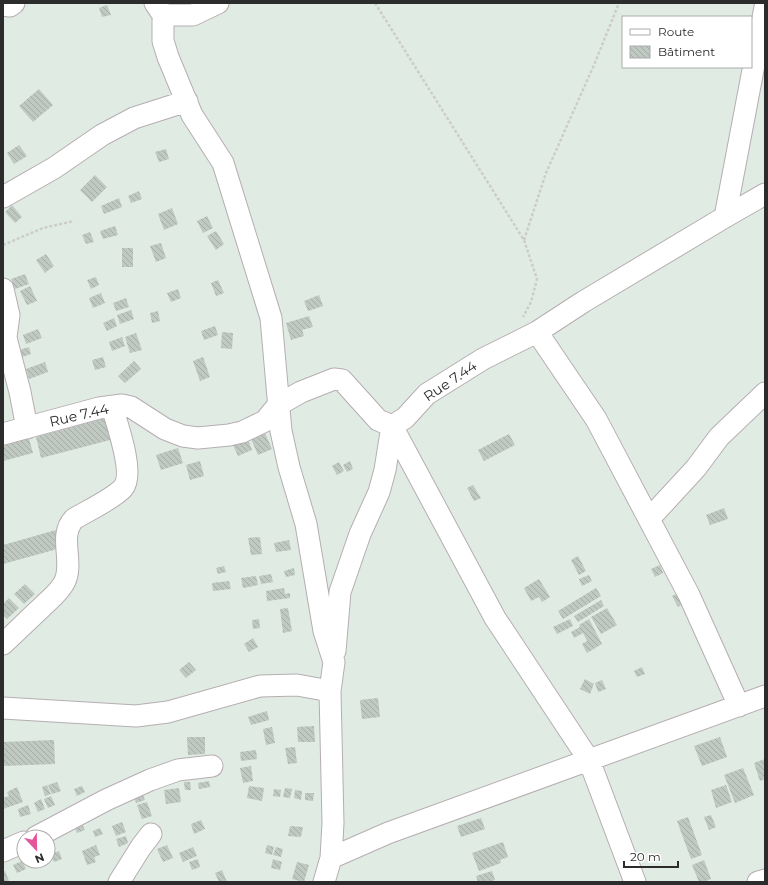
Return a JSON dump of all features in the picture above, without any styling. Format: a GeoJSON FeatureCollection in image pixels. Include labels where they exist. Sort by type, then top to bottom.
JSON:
{"type":"FeatureCollection","features":[{"type":"Feature","properties":{"kind":"street"},"geometry":{"type":"LineString","coordinates":[[218,3],[193,15],[159,9],[163,41],[192,115],[223,163],[272,318],[281,431],[306,524],[324,632],[334,662]]}},
{"type":"Feature","properties":{"kind":"street"},"geometry":{"type":"LineString","coordinates":[[725,217],[765,7]]}},
{"type":"Feature","properties":{"kind":"street"},"geometry":{"type":"LineString","coordinates":[[3,197],[54,168],[102,135],[134,118],[187,101]]}},
{"type":"Feature","properties":{"kind":"street","name":"Rue 7.44"},"geometry":{"type":"LineString","coordinates":[[3,434],[99,408],[122,405],[131,407],[165,429],[183,436],[198,438],[242,432],[265,421],[278,405],[301,392],[334,379],[342,380],[378,420],[392,426],[405,418],[427,394],[483,359],[537,332],[583,302],[765,194]]}},
{"type":"Feature","properties":{"kind":"street"},"geometry":{"type":"LineString","coordinates":[[3,289],[9,315],[6,337],[20,392],[27,428]]}},
{"type":"Feature","properties":{"kind":"street"},"geometry":{"type":"LineString","coordinates":[[537,332],[596,419],[689,595],[739,706]]}},
{"type":"Feature","properties":{"kind":"street"},"geometry":{"type":"LineString","coordinates":[[649,519],[696,468],[719,437],[765,393]]}},
{"type":"Feature","properties":{"kind":"street"},"geometry":{"type":"LineString","coordinates":[[3,644],[57,592],[65,581],[69,562],[67,529],[70,524],[74,519],[118,493],[127,480],[127,462],[112,407]]}},
{"type":"Feature","properties":{"kind":"street"},"geometry":{"type":"LineString","coordinates":[[324,882],[331,858],[333,823],[330,690],[340,592],[360,534],[379,492],[385,470],[392,426]]}},
{"type":"Feature","properties":{"kind":"street"},"geometry":{"type":"LineString","coordinates":[[392,426],[495,618],[589,760],[635,882]]}},
{"type":"Feature","properties":{"kind":"street"},"geometry":{"type":"LineString","coordinates":[[3,708],[136,716],[168,712],[260,686],[297,685],[330,690]]}},
{"type":"Feature","properties":{"kind":"street"},"geometry":{"type":"LineString","coordinates":[[331,858],[388,833],[765,696]]}},
{"type":"Feature","properties":{"kind":"street"},"geometry":{"type":"LineString","coordinates":[[51,829],[106,800],[150,780],[178,770],[212,766]]}},
{"type":"Feature","properties":{"kind":"street"},"geometry":{"type":"LineString","coordinates":[[119,882],[151,834]]}},
{"type":"Feature","properties":{"kind":"street"},"geometry":{"type":"LineString","coordinates":[[3,850],[16,845]]}},
{"type":"Feature","properties":{"kind":"street"},"geometry":{"type":"LineString","coordinates":[[758,882],[765,880]]}},
{"type":"Feature","properties":{"kind":"path"},"geometry":{"type":"LineString","coordinates":[[375,3],[524,240],[536,279],[531,302],[509,346]]}},
{"type":"Feature","properties":{"kind":"path"},"geometry":{"type":"LineString","coordinates":[[524,240],[546,173],[594,65],[619,3]]}},
{"type":"Feature","properties":{"kind":"path"},"geometry":{"type":"LineString","coordinates":[[3,245],[43,228],[74,221]]}},
{"type":"Feature","properties":{"kind":"building"},"geometry":{"type":"Polygon","coordinates":[[[107,5],[111,15],[102,17],[99,8],[107,5]]]}},
{"type":"Feature","properties":{"kind":"building"},"geometry":{"type":"Polygon","coordinates":[[[39,89],[53,105],[33,122],[19,106],[39,89]]]}},
{"type":"Feature","properties":{"kind":"building"},"geometry":{"type":"Polygon","coordinates":[[[19,145],[27,156],[14,164],[7,153],[19,145]]]}},
{"type":"Feature","properties":{"kind":"building"},"geometry":{"type":"Polygon","coordinates":[[[166,149],[169,159],[159,162],[155,152],[166,149]]]}},
{"type":"Feature","properties":{"kind":"building"},"geometry":{"type":"Polygon","coordinates":[[[95,175],[107,187],[92,202],[80,190],[95,175]]]}},
{"type":"Feature","properties":{"kind":"building"},"geometry":{"type":"Polygon","coordinates":[[[139,191],[142,199],[131,203],[128,196],[139,191]]]}},
{"type":"Feature","properties":{"kind":"building"},"geometry":{"type":"Polygon","coordinates":[[[119,198],[122,207],[104,214],[101,206],[119,198]]]}},
{"type":"Feature","properties":{"kind":"building"},"geometry":{"type":"Polygon","coordinates":[[[12,205],[22,217],[15,223],[5,212],[12,205]]]}},
{"type":"Feature","properties":{"kind":"building"},"geometry":{"type":"Polygon","coordinates":[[[172,208],[178,224],[164,230],[158,214],[172,208]]]}},
{"type":"Feature","properties":{"kind":"building"},"geometry":{"type":"Polygon","coordinates":[[[207,216],[213,228],[203,233],[197,221],[207,216]]]}},
{"type":"Feature","properties":{"kind":"building"},"geometry":{"type":"Polygon","coordinates":[[[115,226],[118,235],[103,239],[100,231],[115,226]]]}},
{"type":"Feature","properties":{"kind":"building"},"geometry":{"type":"Polygon","coordinates":[[[216,231],[224,244],[216,250],[207,236],[216,231]]]}},
{"type":"Feature","properties":{"kind":"building"},"geometry":{"type":"Polygon","coordinates":[[[90,232],[94,242],[86,244],[82,235],[90,232]]]}},
{"type":"Feature","properties":{"kind":"building"},"geometry":{"type":"Polygon","coordinates":[[[161,243],[166,258],[156,262],[150,246],[161,243]]]}},
{"type":"Feature","properties":{"kind":"building"},"geometry":{"type":"Polygon","coordinates":[[[122,248],[133,248],[133,267],[122,267],[122,248]]]}},
{"type":"Feature","properties":{"kind":"building"},"geometry":{"type":"Polygon","coordinates":[[[46,254],[54,266],[45,273],[36,260],[46,254]]]}},
{"type":"Feature","properties":{"kind":"building"},"geometry":{"type":"Polygon","coordinates":[[[25,274],[29,284],[15,289],[11,279],[25,274]]]}},
{"type":"Feature","properties":{"kind":"building"},"geometry":{"type":"Polygon","coordinates":[[[96,277],[99,285],[91,289],[87,280],[96,277]]]}},
{"type":"Feature","properties":{"kind":"building"},"geometry":{"type":"Polygon","coordinates":[[[218,280],[224,293],[216,296],[211,283],[218,280]]]}},
{"type":"Feature","properties":{"kind":"building"},"geometry":{"type":"Polygon","coordinates":[[[30,286],[37,301],[27,305],[20,291],[30,286]]]}},
{"type":"Feature","properties":{"kind":"building"},"geometry":{"type":"Polygon","coordinates":[[[178,289],[181,298],[171,302],[167,293],[178,289]]]}},
{"type":"Feature","properties":{"kind":"building"},"geometry":{"type":"Polygon","coordinates":[[[101,293],[105,303],[93,308],[89,298],[101,293]]]}},
{"type":"Feature","properties":{"kind":"building"},"geometry":{"type":"Polygon","coordinates":[[[319,295],[323,306],[308,311],[304,301],[319,295]]]}},
{"type":"Feature","properties":{"kind":"building"},"geometry":{"type":"Polygon","coordinates":[[[126,298],[129,307],[116,311],[113,303],[126,298]]]}},
{"type":"Feature","properties":{"kind":"building"},"geometry":{"type":"Polygon","coordinates":[[[131,310],[134,319],[120,324],[117,315],[131,310]]]}},
{"type":"Feature","properties":{"kind":"building"},"geometry":{"type":"Polygon","coordinates":[[[158,311],[160,321],[152,323],[150,313],[158,311]]]}},
{"type":"Feature","properties":{"kind":"building"},"geometry":{"type":"Polygon","coordinates":[[[309,316],[313,327],[302,330],[304,336],[291,340],[286,323],[309,316]]]}},
{"type":"Feature","properties":{"kind":"building"},"geometry":{"type":"Polygon","coordinates":[[[114,318],[117,326],[107,331],[103,323],[114,318]]]}},
{"type":"Feature","properties":{"kind":"building"},"geometry":{"type":"Polygon","coordinates":[[[215,326],[218,335],[204,340],[201,331],[215,326]]]}},
{"type":"Feature","properties":{"kind":"building"},"geometry":{"type":"Polygon","coordinates":[[[38,329],[42,338],[26,344],[23,335],[38,329]]]}},
{"type":"Feature","properties":{"kind":"building"},"geometry":{"type":"Polygon","coordinates":[[[222,332],[233,333],[232,349],[221,348],[222,332]]]}},
{"type":"Feature","properties":{"kind":"building"},"geometry":{"type":"Polygon","coordinates":[[[136,333],[142,350],[130,353],[125,337],[136,333]]]}},
{"type":"Feature","properties":{"kind":"building"},"geometry":{"type":"Polygon","coordinates":[[[122,337],[125,346],[112,351],[109,342],[122,337]]]}},
{"type":"Feature","properties":{"kind":"building"},"geometry":{"type":"Polygon","coordinates":[[[29,347],[31,354],[19,358],[16,351],[29,347]]]}},
{"type":"Feature","properties":{"kind":"building"},"geometry":{"type":"Polygon","coordinates":[[[103,357],[106,367],[95,370],[92,360],[103,357]]]}},
{"type":"Feature","properties":{"kind":"building"},"geometry":{"type":"Polygon","coordinates":[[[203,357],[210,377],[200,381],[193,361],[203,357]]]}},
{"type":"Feature","properties":{"kind":"building"},"geometry":{"type":"Polygon","coordinates":[[[134,361],[141,369],[125,383],[118,376],[134,361]]]}},
{"type":"Feature","properties":{"kind":"building"},"geometry":{"type":"Polygon","coordinates":[[[45,362],[48,372],[29,379],[26,369],[45,362]]]}},
{"type":"Feature","properties":{"kind":"building"},"geometry":{"type":"Polygon","coordinates":[[[108,417],[114,439],[41,458],[36,437],[108,417]]]}},
{"type":"Feature","properties":{"kind":"building"},"geometry":{"type":"Polygon","coordinates":[[[265,433],[272,449],[258,455],[251,439],[265,433]]]}},
{"type":"Feature","properties":{"kind":"building"},"geometry":{"type":"Polygon","coordinates":[[[509,434],[515,445],[484,461],[478,450],[509,434]]]}},
{"type":"Feature","properties":{"kind":"building"},"geometry":{"type":"Polygon","coordinates":[[[28,435],[33,453],[3,461],[3,441],[28,435]]]}},
{"type":"Feature","properties":{"kind":"building"},"geometry":{"type":"Polygon","coordinates":[[[248,439],[252,450],[238,456],[233,445],[248,439]]]}},
{"type":"Feature","properties":{"kind":"building"},"geometry":{"type":"Polygon","coordinates":[[[178,448],[183,463],[161,470],[156,455],[178,448]]]}},
{"type":"Feature","properties":{"kind":"building"},"geometry":{"type":"Polygon","coordinates":[[[200,461],[204,476],[190,480],[186,465],[200,461]]]}},
{"type":"Feature","properties":{"kind":"building"},"geometry":{"type":"Polygon","coordinates":[[[350,461],[353,469],[347,472],[343,465],[350,461]]]}},
{"type":"Feature","properties":{"kind":"building"},"geometry":{"type":"Polygon","coordinates":[[[339,462],[344,471],[337,475],[332,466],[339,462]]]}},
{"type":"Feature","properties":{"kind":"building"},"geometry":{"type":"Polygon","coordinates":[[[473,485],[481,498],[474,501],[467,488],[473,485]]]}},
{"type":"Feature","properties":{"kind":"building"},"geometry":{"type":"Polygon","coordinates":[[[724,508],[728,519],[710,525],[706,515],[724,508]]]}},
{"type":"Feature","properties":{"kind":"building"},"geometry":{"type":"Polygon","coordinates":[[[56,530],[61,548],[3,564],[3,545],[56,530]]]}},
{"type":"Feature","properties":{"kind":"building"},"geometry":{"type":"Polygon","coordinates":[[[260,537],[262,554],[251,555],[248,538],[260,537]]]}},
{"type":"Feature","properties":{"kind":"building"},"geometry":{"type":"Polygon","coordinates":[[[289,540],[291,550],[276,552],[274,543],[289,540]]]}},
{"type":"Feature","properties":{"kind":"building"},"geometry":{"type":"Polygon","coordinates":[[[578,556],[586,571],[579,575],[571,560],[578,556]]]}},
{"type":"Feature","properties":{"kind":"building"},"geometry":{"type":"Polygon","coordinates":[[[660,565],[663,573],[655,577],[651,569],[660,565]]]}},
{"type":"Feature","properties":{"kind":"building"},"geometry":{"type":"Polygon","coordinates":[[[224,566],[226,572],[218,574],[216,568],[224,566]]]}},
{"type":"Feature","properties":{"kind":"building"},"geometry":{"type":"Polygon","coordinates":[[[294,568],[295,575],[286,577],[284,571],[294,568]]]}},
{"type":"Feature","properties":{"kind":"building"},"geometry":{"type":"Polygon","coordinates":[[[271,574],[273,582],[261,584],[259,576],[271,574]]]}},
{"type":"Feature","properties":{"kind":"building"},"geometry":{"type":"Polygon","coordinates":[[[589,575],[592,581],[582,586],[579,579],[589,575]]]}},
{"type":"Feature","properties":{"kind":"building"},"geometry":{"type":"Polygon","coordinates":[[[256,576],[258,585],[243,588],[241,578],[256,576]]]}},
{"type":"Feature","properties":{"kind":"building"},"geometry":{"type":"Polygon","coordinates":[[[539,579],[550,597],[542,602],[539,597],[531,601],[524,588],[539,579]]]}},
{"type":"Feature","properties":{"kind":"building"},"geometry":{"type":"Polygon","coordinates":[[[229,581],[231,589],[213,591],[212,583],[229,581]]]}},
{"type":"Feature","properties":{"kind":"building"},"geometry":{"type":"Polygon","coordinates":[[[25,584],[35,594],[24,604],[14,594],[25,584]]]}},
{"type":"Feature","properties":{"kind":"building"},"geometry":{"type":"Polygon","coordinates":[[[284,588],[285,594],[290,593],[290,598],[267,601],[266,591],[284,588]]]}},
{"type":"Feature","properties":{"kind":"building"},"geometry":{"type":"Polygon","coordinates":[[[596,588],[601,596],[563,619],[558,611],[596,588]]]}},
{"type":"Feature","properties":{"kind":"building"},"geometry":{"type":"Polygon","coordinates":[[[679,593],[684,603],[678,607],[672,596],[679,593]]]}},
{"type":"Feature","properties":{"kind":"building"},"geometry":{"type":"Polygon","coordinates":[[[9,598],[19,608],[7,619],[3,615],[3,604],[9,598]]]}},
{"type":"Feature","properties":{"kind":"building"},"geometry":{"type":"Polygon","coordinates":[[[601,600],[604,606],[578,622],[574,616],[601,600]]]}},
{"type":"Feature","properties":{"kind":"building"},"geometry":{"type":"Polygon","coordinates":[[[288,608],[292,631],[283,633],[280,609],[288,608]]]}},
{"type":"Feature","properties":{"kind":"building"},"geometry":{"type":"Polygon","coordinates":[[[607,608],[617,625],[601,634],[591,617],[607,608]]]}},
{"type":"Feature","properties":{"kind":"building"},"geometry":{"type":"Polygon","coordinates":[[[259,619],[260,628],[253,629],[252,620],[259,619]]]}},
{"type":"Feature","properties":{"kind":"building"},"geometry":{"type":"Polygon","coordinates":[[[570,619],[573,626],[557,634],[553,627],[570,619]]]}},
{"type":"Feature","properties":{"kind":"building"},"geometry":{"type":"Polygon","coordinates":[[[589,619],[602,644],[587,653],[582,644],[587,641],[583,633],[574,638],[571,632],[580,627],[579,625],[589,619]]]}},
{"type":"Feature","properties":{"kind":"building"},"geometry":{"type":"Polygon","coordinates":[[[253,638],[258,647],[249,652],[244,644],[253,638]]]}},
{"type":"Feature","properties":{"kind":"building"},"geometry":{"type":"Polygon","coordinates":[[[189,662],[196,670],[186,678],[179,670],[189,662]]]}},
{"type":"Feature","properties":{"kind":"building"},"geometry":{"type":"Polygon","coordinates":[[[642,667],[645,674],[637,677],[634,671],[642,667]]]}},
{"type":"Feature","properties":{"kind":"building"},"geometry":{"type":"Polygon","coordinates":[[[585,679],[594,684],[590,694],[580,689],[585,679]]]}},
{"type":"Feature","properties":{"kind":"building"},"geometry":{"type":"Polygon","coordinates":[[[602,680],[606,689],[598,692],[595,683],[602,680]]]}},
{"type":"Feature","properties":{"kind":"building"},"geometry":{"type":"Polygon","coordinates":[[[378,698],[380,717],[362,719],[360,700],[378,698]]]}},
{"type":"Feature","properties":{"kind":"building"},"geometry":{"type":"Polygon","coordinates":[[[267,711],[269,720],[251,725],[248,717],[267,711]]]}},
{"type":"Feature","properties":{"kind":"building"},"geometry":{"type":"Polygon","coordinates":[[[314,726],[315,742],[298,742],[297,727],[314,726]]]}},
{"type":"Feature","properties":{"kind":"building"},"geometry":{"type":"Polygon","coordinates":[[[272,727],[275,743],[266,745],[263,729],[272,727]]]}},
{"type":"Feature","properties":{"kind":"building"},"geometry":{"type":"Polygon","coordinates":[[[187,737],[205,737],[205,754],[188,755],[187,737]]]}},
{"type":"Feature","properties":{"kind":"building"},"geometry":{"type":"Polygon","coordinates":[[[720,737],[727,757],[702,766],[694,746],[720,737]]]}},
{"type":"Feature","properties":{"kind":"building"},"geometry":{"type":"Polygon","coordinates":[[[54,740],[55,764],[3,766],[3,742],[54,740]]]}},
{"type":"Feature","properties":{"kind":"building"},"geometry":{"type":"Polygon","coordinates":[[[295,747],[297,763],[288,764],[285,748],[295,747]]]}},
{"type":"Feature","properties":{"kind":"building"},"geometry":{"type":"Polygon","coordinates":[[[256,750],[257,759],[241,761],[240,752],[256,750]]]}},
{"type":"Feature","properties":{"kind":"building"},"geometry":{"type":"Polygon","coordinates":[[[765,759],[765,779],[760,781],[754,763],[765,759]]]}},
{"type":"Feature","properties":{"kind":"building"},"geometry":{"type":"Polygon","coordinates":[[[251,766],[253,781],[243,783],[240,768],[251,766]]]}},
{"type":"Feature","properties":{"kind":"building"},"geometry":{"type":"Polygon","coordinates":[[[743,768],[754,795],[735,803],[724,775],[743,768]]]}},
{"type":"Feature","properties":{"kind":"building"},"geometry":{"type":"Polygon","coordinates":[[[209,781],[210,787],[199,789],[198,783],[209,781]]]}},
{"type":"Feature","properties":{"kind":"building"},"geometry":{"type":"Polygon","coordinates":[[[57,782],[61,791],[52,794],[48,785],[57,782]]]}},
{"type":"Feature","properties":{"kind":"building"},"geometry":{"type":"Polygon","coordinates":[[[184,782],[190,782],[191,790],[185,790],[184,782]]]}},
{"type":"Feature","properties":{"kind":"building"},"geometry":{"type":"Polygon","coordinates":[[[47,785],[51,794],[45,796],[42,787],[47,785]]]}},
{"type":"Feature","properties":{"kind":"building"},"geometry":{"type":"Polygon","coordinates":[[[726,785],[732,802],[716,808],[711,790],[726,785]]]}},
{"type":"Feature","properties":{"kind":"building"},"geometry":{"type":"Polygon","coordinates":[[[82,786],[85,792],[77,796],[74,789],[82,786]]]}},
{"type":"Feature","properties":{"kind":"building"},"geometry":{"type":"Polygon","coordinates":[[[249,786],[264,788],[262,801],[247,798],[249,786]]]}},
{"type":"Feature","properties":{"kind":"building"},"geometry":{"type":"Polygon","coordinates":[[[17,787],[23,802],[3,809],[3,798],[9,796],[7,792],[17,787]]]}},
{"type":"Feature","properties":{"kind":"building"},"geometry":{"type":"Polygon","coordinates":[[[179,788],[181,802],[166,804],[164,790],[179,788]]]}},
{"type":"Feature","properties":{"kind":"building"},"geometry":{"type":"Polygon","coordinates":[[[285,788],[292,789],[290,798],[283,797],[285,788]]]}},
{"type":"Feature","properties":{"kind":"building"},"geometry":{"type":"Polygon","coordinates":[[[274,789],[281,790],[280,797],[273,796],[274,789]]]}},
{"type":"Feature","properties":{"kind":"building"},"geometry":{"type":"Polygon","coordinates":[[[295,790],[302,791],[301,800],[294,798],[295,790]]]}},
{"type":"Feature","properties":{"kind":"building"},"geometry":{"type":"Polygon","coordinates":[[[142,793],[145,800],[136,803],[134,796],[142,793]]]}},
{"type":"Feature","properties":{"kind":"building"},"geometry":{"type":"Polygon","coordinates":[[[305,793],[314,793],[313,801],[305,800],[305,793]]]}},
{"type":"Feature","properties":{"kind":"building"},"geometry":{"type":"Polygon","coordinates":[[[51,796],[55,805],[48,808],[44,799],[51,796]]]}},
{"type":"Feature","properties":{"kind":"building"},"geometry":{"type":"Polygon","coordinates":[[[41,799],[45,809],[38,812],[34,803],[41,799]]]}},
{"type":"Feature","properties":{"kind":"building"},"geometry":{"type":"Polygon","coordinates":[[[147,802],[152,816],[142,819],[137,805],[147,802]]]}},
{"type":"Feature","properties":{"kind":"building"},"geometry":{"type":"Polygon","coordinates":[[[28,805],[31,814],[20,817],[18,809],[28,805]]]}},
{"type":"Feature","properties":{"kind":"building"},"geometry":{"type":"Polygon","coordinates":[[[711,815],[716,827],[709,830],[704,817],[711,815]]]}},
{"type":"Feature","properties":{"kind":"building"},"geometry":{"type":"Polygon","coordinates":[[[688,817],[702,855],[691,859],[677,821],[688,817]]]}},
{"type":"Feature","properties":{"kind":"building"},"geometry":{"type":"Polygon","coordinates":[[[481,818],[485,829],[461,837],[457,826],[481,818]]]}},
{"type":"Feature","properties":{"kind":"building"},"geometry":{"type":"Polygon","coordinates":[[[80,820],[85,830],[77,833],[73,823],[80,820]]]}},
{"type":"Feature","properties":{"kind":"building"},"geometry":{"type":"Polygon","coordinates":[[[201,820],[205,829],[194,834],[191,824],[201,820]]]}},
{"type":"Feature","properties":{"kind":"building"},"geometry":{"type":"Polygon","coordinates":[[[122,822],[126,832],[116,836],[112,826],[122,822]]]}},
{"type":"Feature","properties":{"kind":"building"},"geometry":{"type":"Polygon","coordinates":[[[290,826],[303,827],[301,837],[288,836],[290,826]]]}},
{"type":"Feature","properties":{"kind":"building"},"geometry":{"type":"Polygon","coordinates":[[[100,828],[103,834],[95,837],[93,831],[100,828]]]}},
{"type":"Feature","properties":{"kind":"building"},"geometry":{"type":"Polygon","coordinates":[[[126,836],[128,843],[119,847],[116,839],[126,836]]]}},
{"type":"Feature","properties":{"kind":"building"},"geometry":{"type":"Polygon","coordinates":[[[503,842],[508,857],[500,860],[501,863],[479,871],[472,853],[503,842]]]}},
{"type":"Feature","properties":{"kind":"building"},"geometry":{"type":"Polygon","coordinates":[[[96,845],[100,855],[94,857],[96,862],[87,865],[82,851],[96,845]]]}},
{"type":"Feature","properties":{"kind":"building"},"geometry":{"type":"Polygon","coordinates":[[[167,845],[173,858],[163,862],[157,849],[167,845]]]}},
{"type":"Feature","properties":{"kind":"building"},"geometry":{"type":"Polygon","coordinates":[[[267,845],[274,847],[272,855],[265,853],[267,845]]]}},
{"type":"Feature","properties":{"kind":"building"},"geometry":{"type":"Polygon","coordinates":[[[193,847],[197,856],[183,862],[179,853],[193,847]]]}},
{"type":"Feature","properties":{"kind":"building"},"geometry":{"type":"Polygon","coordinates":[[[276,847],[283,849],[281,857],[273,855],[276,847]]]}},
{"type":"Feature","properties":{"kind":"building"},"geometry":{"type":"Polygon","coordinates":[[[59,851],[62,859],[56,861],[56,852],[59,851]]]}},
{"type":"Feature","properties":{"kind":"building"},"geometry":{"type":"Polygon","coordinates":[[[198,859],[200,867],[192,870],[189,862],[198,859]]]}},
{"type":"Feature","properties":{"kind":"building"},"geometry":{"type":"Polygon","coordinates":[[[273,859],[282,862],[280,870],[271,868],[273,859]]]}},
{"type":"Feature","properties":{"kind":"building"},"geometry":{"type":"Polygon","coordinates":[[[704,860],[711,879],[699,882],[692,865],[704,860]]]}},
{"type":"Feature","properties":{"kind":"building"},"geometry":{"type":"Polygon","coordinates":[[[297,862],[309,865],[304,882],[292,879],[297,862]]]}},
{"type":"Feature","properties":{"kind":"building"},"geometry":{"type":"Polygon","coordinates":[[[16,864],[16,869],[26,869],[17,873],[13,865],[16,864]]]}},
{"type":"Feature","properties":{"kind":"building"},"geometry":{"type":"Polygon","coordinates":[[[222,870],[227,882],[219,882],[215,873],[222,870]]]}},
{"type":"Feature","properties":{"kind":"building"},"geometry":{"type":"Polygon","coordinates":[[[5,871],[9,881],[3,882],[3,872],[5,871]]]}},
{"type":"Feature","properties":{"kind":"building"},"geometry":{"type":"Polygon","coordinates":[[[492,871],[495,880],[490,882],[478,882],[476,876],[492,871]]]}}]}
